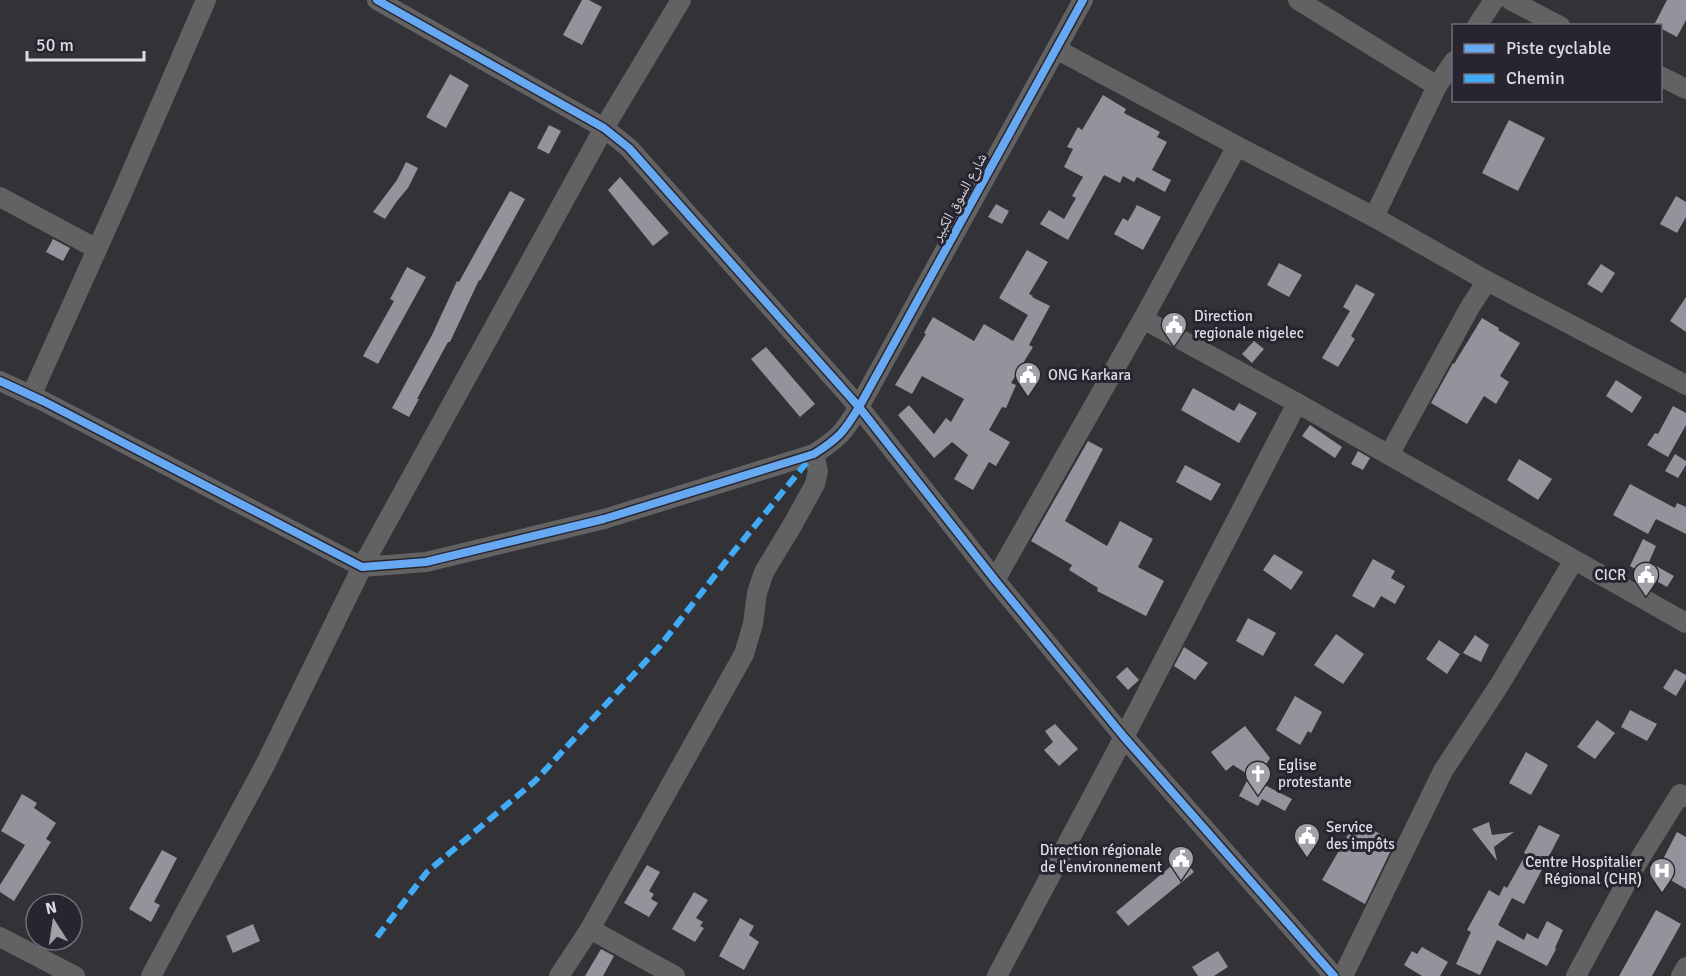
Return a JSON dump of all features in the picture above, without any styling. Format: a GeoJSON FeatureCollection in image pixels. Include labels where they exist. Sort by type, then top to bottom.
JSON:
{"type":"FeatureCollection","features":[{"type":"Feature","properties":{"kind":"street"},"geometry":{"type":"LineString","coordinates":[[31,396],[206,0]]}},
{"type":"Feature","properties":{"kind":"street"},"geometry":{"type":"LineString","coordinates":[[377,0],[604,128],[629,148],[860,407],[996,580],[1124,737],[1334,976]]}},
{"type":"Feature","properties":{"kind":"street"},"geometry":{"type":"LineString","coordinates":[[151,976],[265,765],[362,567],[604,128],[681,0]]}},
{"type":"Feature","properties":{"kind":"street","name":"شارع السوق الكبير"},"geometry":{"type":"LineString","coordinates":[[362,567],[426,562],[604,519],[814,454],[834,441],[846,429],[860,407],[1083,0]]}},
{"type":"Feature","properties":{"kind":"street"},"geometry":{"type":"LineString","coordinates":[[1298,0],[1437,86]]}},
{"type":"Feature","properties":{"kind":"street"},"geometry":{"type":"LineString","coordinates":[[1478,24],[1494,0]]}},
{"type":"Feature","properties":{"kind":"street"},"geometry":{"type":"LineString","coordinates":[[1510,0],[1556,24]]}},
{"type":"Feature","properties":{"kind":"street"},"geometry":{"type":"LineString","coordinates":[[1056,49],[1374,217],[1487,281],[1686,385]]}},
{"type":"Feature","properties":{"kind":"street"},"geometry":{"type":"LineString","coordinates":[[1374,217],[1437,86],[1452,64]]}},
{"type":"Feature","properties":{"kind":"street"},"geometry":{"type":"LineString","coordinates":[[1662,77],[1686,89]]}},
{"type":"Feature","properties":{"kind":"street"},"geometry":{"type":"LineString","coordinates":[[996,580],[1143,319],[1237,146]]}},
{"type":"Feature","properties":{"kind":"street"},"geometry":{"type":"LineString","coordinates":[[0,197],[97,249]]}},
{"type":"Feature","properties":{"kind":"street"},"geometry":{"type":"LineString","coordinates":[[1389,455],[1470,307],[1487,281]]}},
{"type":"Feature","properties":{"kind":"street"},"geometry":{"type":"LineString","coordinates":[[1143,319],[1686,622]]}},
{"type":"Feature","properties":{"kind":"street"},"geometry":{"type":"LineString","coordinates":[[0,381],[362,567]]}},
{"type":"Feature","properties":{"kind":"street"},"geometry":{"type":"LineString","coordinates":[[997,976],[1297,403]]}},
{"type":"Feature","properties":{"kind":"street"},"geometry":{"type":"LineString","coordinates":[[559,976],[590,929],[744,654],[753,624],[757,593],[764,572],[794,524],[815,484],[818,471],[814,454]]}},
{"type":"Feature","properties":{"kind":"street"},"geometry":{"type":"LineString","coordinates":[[1344,976],[1443,771],[1500,684],[1574,560]]}},
{"type":"Feature","properties":{"kind":"street"},"geometry":{"type":"LineString","coordinates":[[1576,976],[1637,862],[1684,790]]}},
{"type":"Feature","properties":{"kind":"street"},"geometry":{"type":"LineString","coordinates":[[590,929],[675,976]]}},
{"type":"Feature","properties":{"kind":"street"},"geometry":{"type":"LineString","coordinates":[[0,938],[75,976]]}},
{"type":"Feature","properties":{"kind":"street"},"geometry":{"type":"LineString","coordinates":[[1682,976],[1686,967]]}},
{"type":"Feature","properties":{"kind":"building"},"geometry":{"type":"Polygon","coordinates":[[[582,0],[589,0],[602,7],[582,45],[563,35],[582,0]]]}},
{"type":"Feature","properties":{"kind":"building"},"geometry":{"type":"Polygon","coordinates":[[[1667,0],[1686,0],[1686,20],[1677,37],[1662,29],[1662,24],[1655,24],[1667,0]]]}},
{"type":"Feature","properties":{"kind":"building"},"geometry":{"type":"Polygon","coordinates":[[[450,74],[469,85],[446,128],[426,117],[450,74]]]}},
{"type":"Feature","properties":{"kind":"building"},"geometry":{"type":"Polygon","coordinates":[[[1103,95],[1126,109],[1124,113],[1160,132],[1157,137],[1167,142],[1152,170],[1171,180],[1165,192],[1137,177],[1134,182],[1123,176],[1120,183],[1104,175],[1068,240],[1040,224],[1049,210],[1064,219],[1076,198],[1072,196],[1083,177],[1064,167],[1073,149],[1067,147],[1078,127],[1082,130],[1103,95]]]}},
{"type":"Feature","properties":{"kind":"building"},"geometry":{"type":"Polygon","coordinates":[[[1509,120],[1545,138],[1518,191],[1482,173],[1509,120]]]}},
{"type":"Feature","properties":{"kind":"building"},"geometry":{"type":"Polygon","coordinates":[[[549,125],[561,131],[549,154],[537,148],[549,125]]]}},
{"type":"Feature","properties":{"kind":"building"},"geometry":{"type":"Polygon","coordinates":[[[406,162],[418,168],[408,188],[385,219],[373,212],[397,180],[406,162]]]}},
{"type":"Feature","properties":{"kind":"building"},"geometry":{"type":"Polygon","coordinates":[[[620,177],[669,233],[653,246],[608,190],[620,177]]]}},
{"type":"Feature","properties":{"kind":"building"},"geometry":{"type":"Polygon","coordinates":[[[510,191],[525,199],[479,280],[450,342],[409,417],[392,408],[432,335],[457,281],[459,282],[510,191]]]}},
{"type":"Feature","properties":{"kind":"building"},"geometry":{"type":"Polygon","coordinates":[[[1676,196],[1686,202],[1686,217],[1677,233],[1660,224],[1676,196]]]}},
{"type":"Feature","properties":{"kind":"building"},"geometry":{"type":"Polygon","coordinates":[[[996,204],[1009,211],[1002,224],[988,217],[996,204]]]}},
{"type":"Feature","properties":{"kind":"building"},"geometry":{"type":"Polygon","coordinates":[[[1137,205],[1161,217],[1143,250],[1114,234],[1123,218],[1128,221],[1137,205]]]}},
{"type":"Feature","properties":{"kind":"building"},"geometry":{"type":"Polygon","coordinates":[[[53,239],[70,248],[63,261],[46,252],[53,239]]]}},
{"type":"Feature","properties":{"kind":"building"},"geometry":{"type":"Polygon","coordinates":[[[1027,250],[1048,262],[1029,294],[1050,306],[1029,345],[1033,347],[1011,383],[1016,385],[1006,408],[1002,407],[989,430],[1010,442],[996,466],[989,462],[973,490],[954,479],[968,455],[952,442],[934,458],[898,415],[909,405],[934,434],[946,418],[951,422],[964,399],[922,376],[912,394],[895,385],[926,334],[924,333],[933,317],[974,341],[984,324],[1013,341],[1028,315],[999,298],[1027,250]]]}},
{"type":"Feature","properties":{"kind":"building"},"geometry":{"type":"Polygon","coordinates":[[[1279,263],[1302,275],[1289,297],[1267,285],[1279,263]]]}},
{"type":"Feature","properties":{"kind":"building"},"geometry":{"type":"Polygon","coordinates":[[[1601,264],[1615,273],[1602,293],[1587,284],[1601,264]]]}},
{"type":"Feature","properties":{"kind":"building"},"geometry":{"type":"Polygon","coordinates":[[[407,267],[426,277],[378,364],[363,356],[394,301],[390,299],[407,267]]]}},
{"type":"Feature","properties":{"kind":"building"},"geometry":{"type":"Polygon","coordinates":[[[1356,284],[1375,294],[1351,336],[1355,339],[1338,367],[1322,358],[1350,311],[1343,307],[1356,284]]]}},
{"type":"Feature","properties":{"kind":"building"},"geometry":{"type":"Polygon","coordinates":[[[1686,297],[1686,332],[1670,321],[1686,297]]]}},
{"type":"Feature","properties":{"kind":"building"},"geometry":{"type":"Polygon","coordinates":[[[1482,318],[1520,343],[1500,376],[1509,382],[1496,404],[1484,396],[1467,424],[1431,403],[1482,318]]]}},
{"type":"Feature","properties":{"kind":"building"},"geometry":{"type":"Polygon","coordinates":[[[1254,341],[1264,349],[1252,363],[1242,354],[1254,341]]]}},
{"type":"Feature","properties":{"kind":"building"},"geometry":{"type":"Polygon","coordinates":[[[766,347],[815,404],[800,417],[751,359],[766,347]]]}},
{"type":"Feature","properties":{"kind":"building"},"geometry":{"type":"Polygon","coordinates":[[[1616,380],[1642,397],[1632,413],[1606,396],[1616,380]]]}},
{"type":"Feature","properties":{"kind":"building"},"geometry":{"type":"Polygon","coordinates":[[[1193,388],[1234,411],[1239,403],[1257,413],[1239,443],[1181,410],[1193,388]]]}},
{"type":"Feature","properties":{"kind":"building"},"geometry":{"type":"Polygon","coordinates":[[[1673,406],[1686,413],[1686,425],[1668,457],[1647,445],[1655,433],[1658,434],[1673,406]]]}},
{"type":"Feature","properties":{"kind":"building"},"geometry":{"type":"Polygon","coordinates":[[[1310,425],[1342,447],[1335,458],[1302,436],[1310,425]]]}},
{"type":"Feature","properties":{"kind":"building"},"geometry":{"type":"Polygon","coordinates":[[[1088,441],[1103,449],[1065,521],[1107,546],[1120,521],[1153,539],[1138,567],[1164,581],[1146,616],[1097,591],[1098,588],[1069,570],[1072,565],[1031,541],[1088,441]]]}},
{"type":"Feature","properties":{"kind":"building"},"geometry":{"type":"Polygon","coordinates":[[[1358,451],[1370,458],[1363,470],[1351,464],[1358,451]]]}},
{"type":"Feature","properties":{"kind":"building"},"geometry":{"type":"Polygon","coordinates":[[[1675,454],[1686,461],[1678,478],[1665,471],[1675,454]]]}},
{"type":"Feature","properties":{"kind":"building"},"geometry":{"type":"Polygon","coordinates":[[[1519,459],[1552,479],[1538,500],[1507,480],[1519,459]]]}},
{"type":"Feature","properties":{"kind":"building"},"geometry":{"type":"Polygon","coordinates":[[[1185,465],[1221,484],[1211,501],[1176,482],[1185,465]]]}},
{"type":"Feature","properties":{"kind":"building"},"geometry":{"type":"Polygon","coordinates":[[[1630,484],[1675,508],[1677,503],[1686,507],[1686,534],[1656,519],[1648,534],[1613,515],[1630,484]]]}},
{"type":"Feature","properties":{"kind":"building"},"geometry":{"type":"Polygon","coordinates":[[[1643,539],[1656,546],[1649,562],[1674,576],[1667,587],[1630,566],[1643,539]]]}},
{"type":"Feature","properties":{"kind":"building"},"geometry":{"type":"Polygon","coordinates":[[[1274,554],[1303,572],[1291,590],[1263,570],[1274,554]]]}},
{"type":"Feature","properties":{"kind":"building"},"geometry":{"type":"Polygon","coordinates":[[[1373,559],[1395,571],[1391,578],[1405,586],[1395,604],[1381,596],[1374,608],[1352,596],[1373,559]]]}},
{"type":"Feature","properties":{"kind":"building"},"geometry":{"type":"Polygon","coordinates":[[[1248,618],[1276,633],[1263,656],[1236,641],[1248,618]]]}},
{"type":"Feature","properties":{"kind":"building"},"geometry":{"type":"Polygon","coordinates":[[[1336,634],[1364,654],[1343,684],[1314,665],[1336,634]]]}},
{"type":"Feature","properties":{"kind":"building"},"geometry":{"type":"Polygon","coordinates":[[[1475,635],[1489,645],[1481,662],[1463,653],[1475,635]]]}},
{"type":"Feature","properties":{"kind":"building"},"geometry":{"type":"Polygon","coordinates":[[[1439,640],[1460,654],[1447,674],[1426,659],[1439,640]]]}},
{"type":"Feature","properties":{"kind":"building"},"geometry":{"type":"Polygon","coordinates":[[[1184,647],[1208,663],[1195,680],[1174,666],[1184,647]]]}},
{"type":"Feature","properties":{"kind":"building"},"geometry":{"type":"Polygon","coordinates":[[[1127,667],[1139,680],[1128,690],[1116,677],[1127,667]]]}},
{"type":"Feature","properties":{"kind":"building"},"geometry":{"type":"Polygon","coordinates":[[[1675,669],[1686,675],[1676,696],[1663,688],[1675,669]]]}},
{"type":"Feature","properties":{"kind":"building"},"geometry":{"type":"Polygon","coordinates":[[[1295,696],[1322,712],[1311,733],[1308,731],[1300,745],[1276,730],[1295,696]]]}},
{"type":"Feature","properties":{"kind":"building"},"geometry":{"type":"Polygon","coordinates":[[[1630,710],[1657,724],[1647,741],[1621,727],[1630,710]]]}},
{"type":"Feature","properties":{"kind":"building"},"geometry":{"type":"Polygon","coordinates":[[[1597,720],[1615,733],[1595,759],[1577,747],[1597,720]]]}},
{"type":"Feature","properties":{"kind":"building"},"geometry":{"type":"Polygon","coordinates":[[[1055,724],[1078,749],[1059,766],[1044,750],[1053,742],[1045,731],[1055,724]]]}},
{"type":"Feature","properties":{"kind":"building"},"geometry":{"type":"Polygon","coordinates":[[[1245,726],[1270,758],[1257,780],[1233,765],[1226,771],[1211,752],[1245,726]]]}},
{"type":"Feature","properties":{"kind":"building"},"geometry":{"type":"Polygon","coordinates":[[[1526,752],[1548,765],[1531,795],[1509,783],[1526,752]]]}},
{"type":"Feature","properties":{"kind":"building"},"geometry":{"type":"Polygon","coordinates":[[[1249,777],[1292,799],[1285,811],[1262,799],[1258,806],[1239,796],[1249,777]]]}},
{"type":"Feature","properties":{"kind":"building"},"geometry":{"type":"Polygon","coordinates":[[[22,794],[37,803],[34,808],[56,823],[46,839],[51,842],[14,901],[0,892],[0,885],[25,845],[1,831],[22,794]]]}},
{"type":"Feature","properties":{"kind":"building"},"geometry":{"type":"Polygon","coordinates":[[[1356,821],[1395,842],[1365,904],[1322,880],[1356,821]]]}},
{"type":"Feature","properties":{"kind":"building"},"geometry":{"type":"Polygon","coordinates":[[[1489,822],[1492,835],[1514,832],[1494,847],[1497,861],[1472,829],[1489,822]]]}},
{"type":"Feature","properties":{"kind":"building"},"geometry":{"type":"Polygon","coordinates":[[[1539,825],[1560,835],[1524,904],[1512,898],[1498,925],[1524,940],[1527,933],[1538,939],[1547,921],[1563,930],[1547,966],[1497,940],[1480,975],[1456,964],[1471,932],[1467,930],[1489,890],[1499,896],[1504,886],[1507,888],[1539,825]]]}},
{"type":"Feature","properties":{"kind":"building"},"geometry":{"type":"Polygon","coordinates":[[[1677,832],[1686,837],[1686,889],[1667,878],[1662,861],[1677,832]]]}},
{"type":"Feature","properties":{"kind":"building"},"geometry":{"type":"Polygon","coordinates":[[[162,850],[177,858],[154,902],[160,905],[151,922],[129,909],[162,850]]]}},
{"type":"Feature","properties":{"kind":"building"},"geometry":{"type":"Polygon","coordinates":[[[1182,857],[1194,872],[1128,926],[1116,912],[1182,857]]]}},
{"type":"Feature","properties":{"kind":"building"},"geometry":{"type":"Polygon","coordinates":[[[647,865],[660,872],[649,891],[654,894],[651,899],[658,903],[649,917],[624,903],[647,865]]]}},
{"type":"Feature","properties":{"kind":"building"},"geometry":{"type":"Polygon","coordinates":[[[694,892],[708,900],[696,918],[703,922],[700,926],[704,928],[695,942],[672,929],[694,892]]]}},
{"type":"Feature","properties":{"kind":"building"},"geometry":{"type":"Polygon","coordinates":[[[1656,910],[1681,924],[1652,976],[1619,976],[1656,910]]]}},
{"type":"Feature","properties":{"kind":"building"},"geometry":{"type":"Polygon","coordinates":[[[740,918],[754,926],[749,935],[759,942],[744,970],[719,956],[740,918]]]}},
{"type":"Feature","properties":{"kind":"building"},"geometry":{"type":"Polygon","coordinates":[[[253,924],[260,941],[233,953],[226,936],[253,924]]]}},
{"type":"Feature","properties":{"kind":"building"},"geometry":{"type":"Polygon","coordinates":[[[1422,947],[1448,962],[1440,976],[1422,976],[1404,965],[1412,951],[1417,954],[1422,947]]]}},
{"type":"Feature","properties":{"kind":"building"},"geometry":{"type":"Polygon","coordinates":[[[601,949],[614,956],[603,976],[585,976],[601,949]]]}},
{"type":"Feature","properties":{"kind":"building"},"geometry":{"type":"Polygon","coordinates":[[[1218,951],[1228,967],[1214,976],[1198,976],[1192,967],[1218,951]]]}},
{"type":"Feature","properties":{"kind":"marked path"},"geometry":{"type":"LineString","coordinates":[[377,937],[427,872],[535,781],[659,647],[812,456]]}},
{"type":"Feature","properties":{"kind":"cycle path"},"geometry":{"type":"LineString","coordinates":[[377,0],[604,128],[629,148],[859,407],[995,580],[1124,737],[1334,976]]}},
{"type":"Feature","properties":{"kind":"cycle path"},"geometry":{"type":"LineString","coordinates":[[0,381],[43,401],[362,567],[426,562],[604,519],[814,454],[840,434],[859,407],[1083,0]]}},
{"type":"Feature","properties":{"kind":"place","name":"Direction regionale nigelec"},"geometry":{"type":"Point","coordinates":[1174,348]}},
{"type":"Feature","properties":{"kind":"place","name":"ONG Karkara"},"geometry":{"type":"Point","coordinates":[1028,398]}},
{"type":"Feature","properties":{"kind":"place","name":"CICR"},"geometry":{"type":"Point","coordinates":[1646,598]}},
{"type":"Feature","properties":{"kind":"place","name":"Eglise protestante"},"geometry":{"type":"Point","coordinates":[1258,797]}},
{"type":"Feature","properties":{"kind":"place","name":"Service des impôts"},"geometry":{"type":"Point","coordinates":[1307,859]}},
{"type":"Feature","properties":{"kind":"place","name":"Direction régionale de l'environnement"},"geometry":{"type":"Point","coordinates":[1181,882]}},
{"type":"Feature","properties":{"kind":"place","name":"Centre Hospitalier Régional (CHR)"},"geometry":{"type":"Point","coordinates":[1662,894]}}]}
